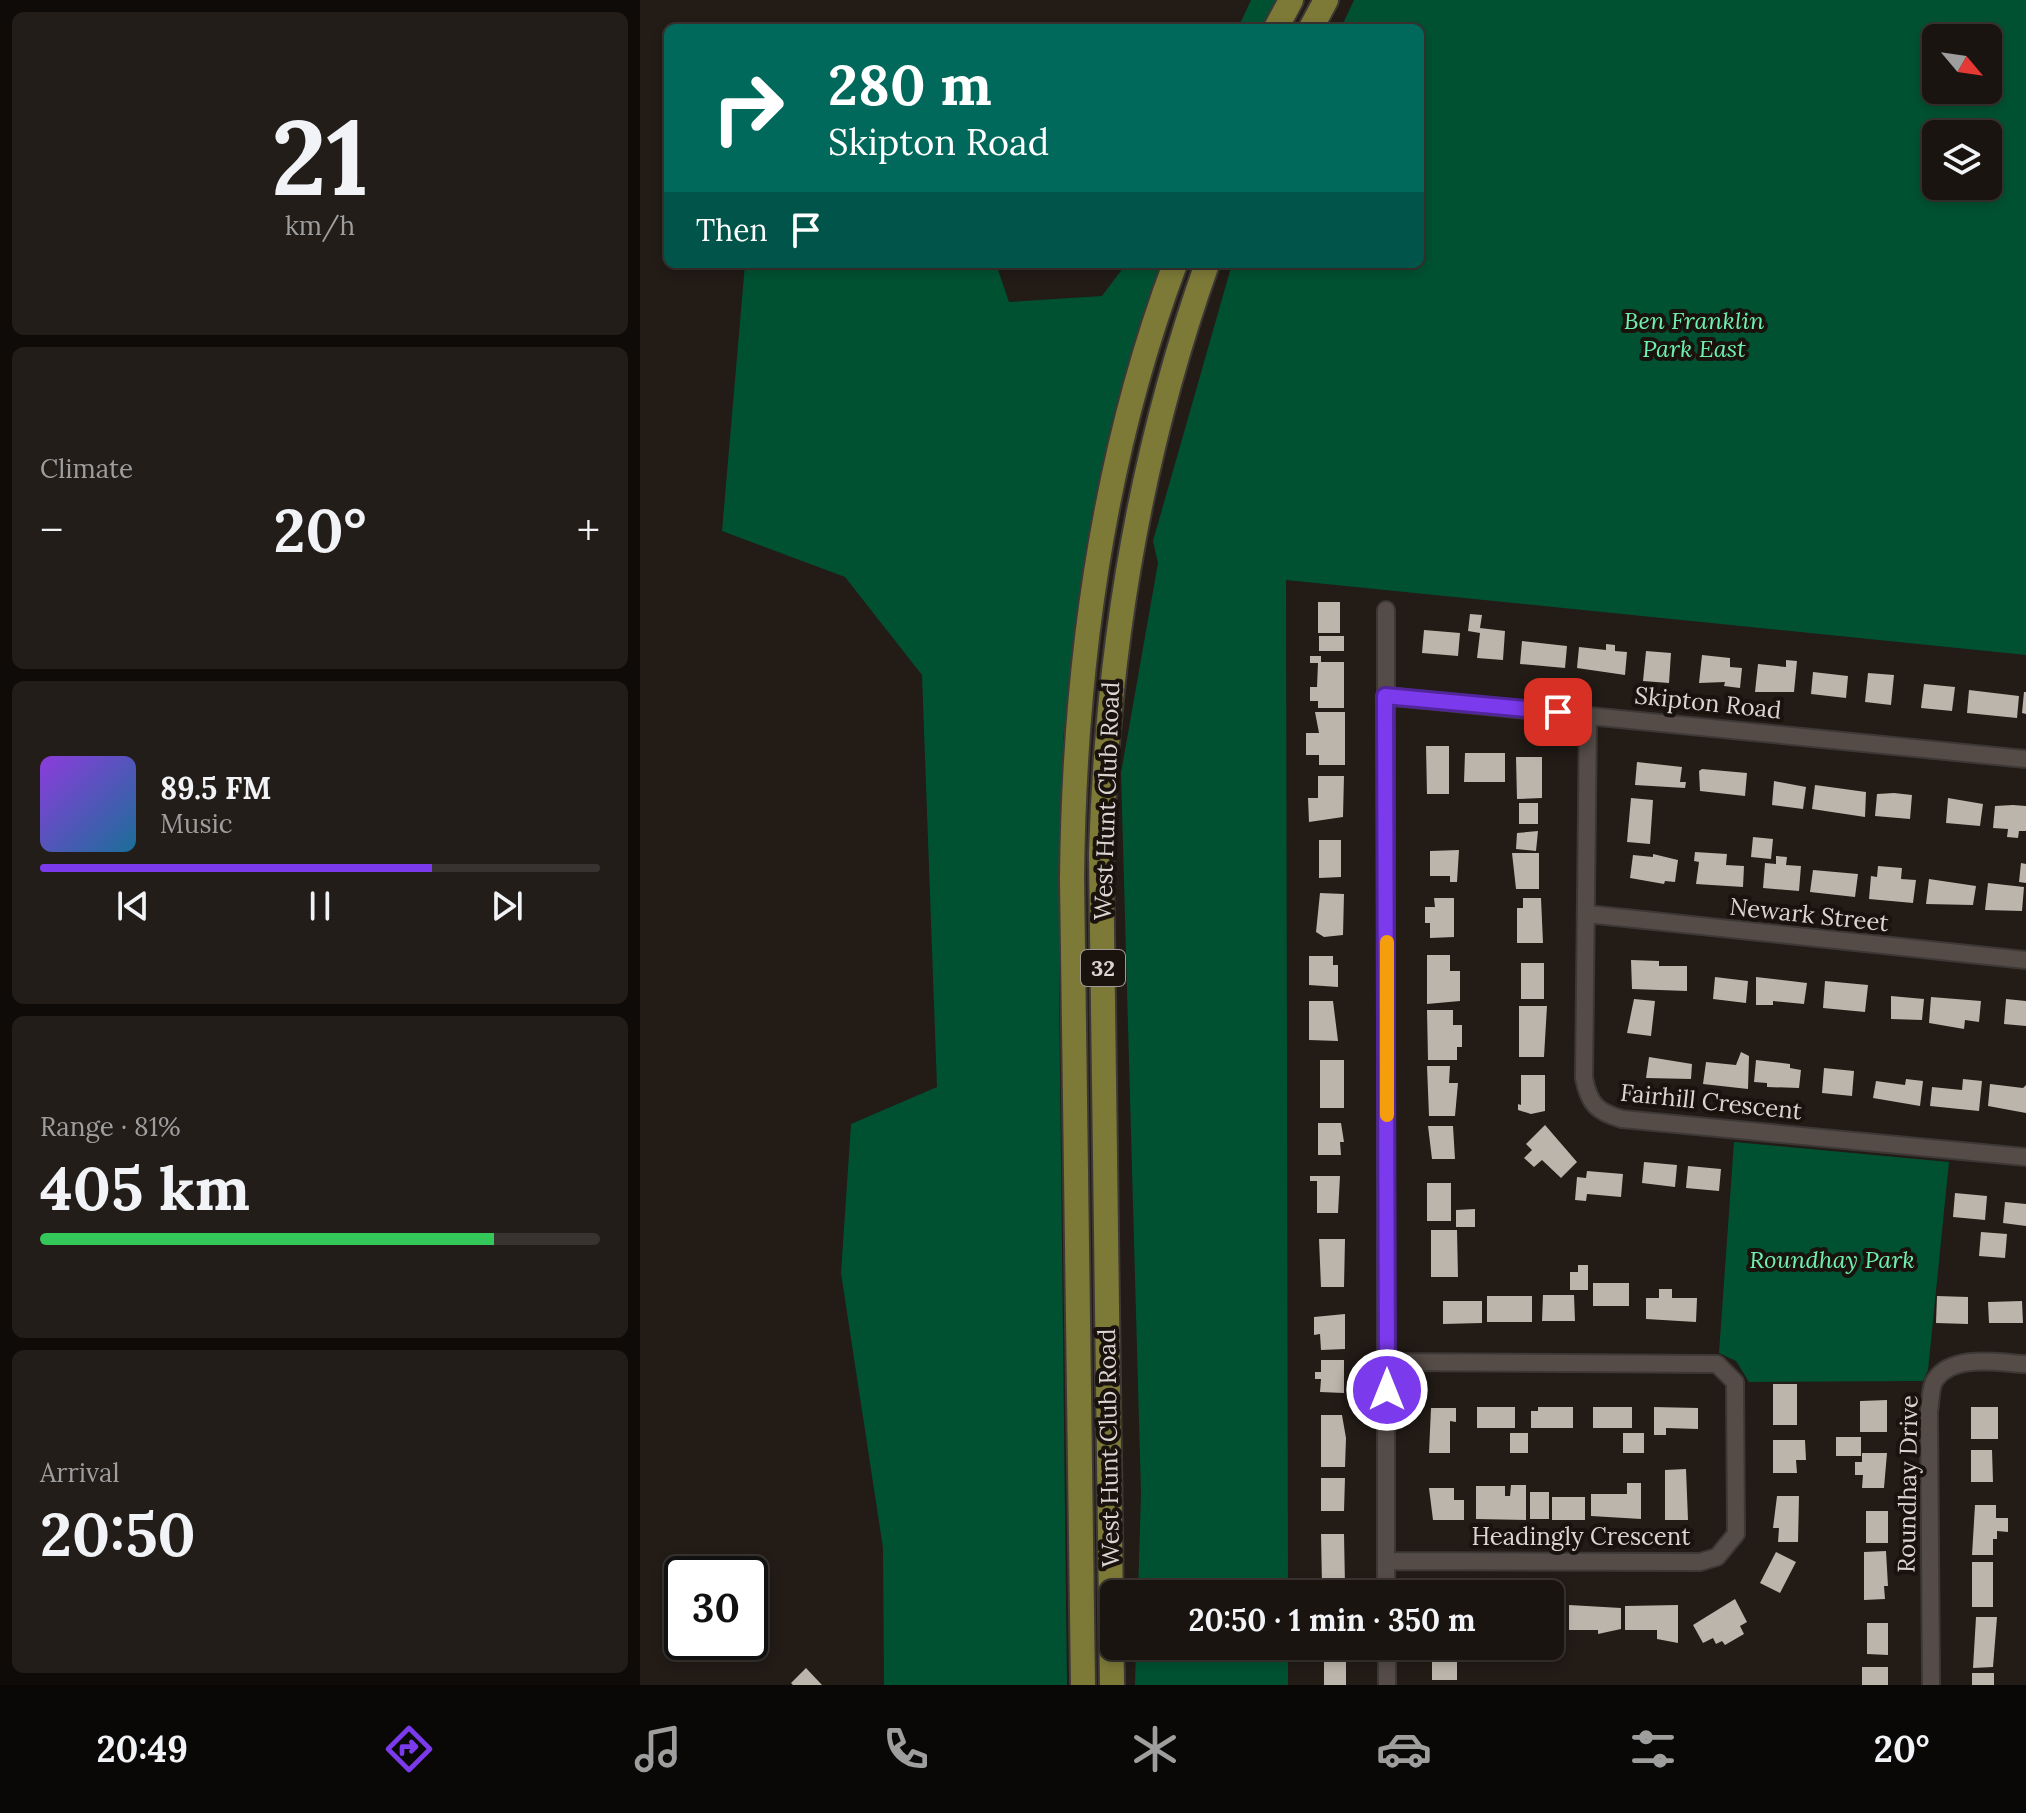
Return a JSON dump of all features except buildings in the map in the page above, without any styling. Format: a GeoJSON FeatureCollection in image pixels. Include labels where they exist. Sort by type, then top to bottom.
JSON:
{"type":"FeatureCollection","features":[{"type":"Feature","properties":{"kind":"main road"},"geometry":{"type":"LineString","coordinates":[[1278,24],[1291,0]]}},
{"type":"Feature","properties":{"kind":"main road"},"geometry":{"type":"LineString","coordinates":[[1313,24],[1326,0]]}},
{"type":"Feature","properties":{"kind":"main road","name":"West Hunt Club Road"},"geometry":{"type":"LineString","coordinates":[[1083,1685],[1072,879],[1076,746],[1092,598],[1109,506],[1138,382],[1174,268]]}},
{"type":"Feature","properties":{"kind":"main road","name":"West Hunt Club Road"},"geometry":{"type":"LineString","coordinates":[[1112,1685],[1101,854],[1104,763],[1115,650],[1140,503],[1171,376],[1206,268]]}},
{"type":"Feature","properties":{"kind":"street"},"geometry":{"type":"LineString","coordinates":[[1386,610],[1386,1580]]}},
{"type":"Feature","properties":{"kind":"street","name":"Skipton Road"},"geometry":{"type":"LineString","coordinates":[[1385,696],[2026,759]]}},
{"type":"Feature","properties":{"kind":"street","name":"Fairhill Crescent"},"geometry":{"type":"LineString","coordinates":[[1588,715],[1584,1078],[1588,1100],[1601,1113],[1622,1119],[2026,1157]]}},
{"type":"Feature","properties":{"kind":"street","name":"Newark Street"},"geometry":{"type":"LineString","coordinates":[[1587,914],[2026,960]]}},
{"type":"Feature","properties":{"kind":"street","name":"Headingly Crescent"},"geometry":{"type":"LineString","coordinates":[[1386,1561],[1700,1562],[1717,1557],[1736,1534],[1735,1382],[1717,1364],[1387,1362]]}},
{"type":"Feature","properties":{"kind":"street","name":"Roundhay Drive"},"geometry":{"type":"LineString","coordinates":[[1931,1685],[1929,1411],[1934,1383],[1951,1367],[1976,1362],[2026,1364]]}},
{"type":"Feature","properties":{"kind":"street"},"geometry":{"type":"LineString","coordinates":[[1387,1660],[1387,1685]]}},
{"type":"Feature","properties":{"kind":"green space"},"geometry":{"type":"Polygon","coordinates":[[[1251,0],[1278,0],[1266,24],[1240,24],[1251,0]]]}},
{"type":"Feature","properties":{"kind":"green space","name":"Ben Franklin Park East"},"geometry":{"type":"Polygon","coordinates":[[[1354,0],[2026,0],[2026,655],[1286,580],[1288,1580],[1138,1580],[1141,1493],[1121,773],[1158,563],[1153,541],[1231,268],[1424,268],[1424,24],[1343,24],[1354,0]]]}},
{"type":"Feature","properties":{"kind":"green space"},"geometry":{"type":"Polygon","coordinates":[[[745,268],[997,268],[1009,302],[1102,296],[1123,268],[1162,268],[1136,339],[1082,581],[1063,739],[1059,986],[1067,1685],[884,1685],[883,1548],[841,1273],[851,1124],[937,1087],[922,675],[845,577],[722,531],[745,268]]]}},
{"type":"Feature","properties":{"kind":"green space","name":"Roundhay Park"},"geometry":{"type":"Polygon","coordinates":[[[1734,1142],[1949,1162],[1928,1370],[1923,1381],[1749,1382],[1736,1361],[1719,1353],[1734,1142]]]}},
{"type":"Feature","properties":{"kind":"green space"},"geometry":{"type":"Polygon","coordinates":[[[1136,1660],[1288,1660],[1288,1685],[1135,1685],[1136,1660]]]}},
{"type":"Feature","properties":{"kind":"slow traffic"},"geometry":{"type":"LineString","coordinates":[[1387,942],[1387,1115]]}},
{"type":"Feature","properties":{"kind":"route"},"geometry":{"type":"LineString","coordinates":[[1387,1390],[1385,696],[1558,712]]}}]}
